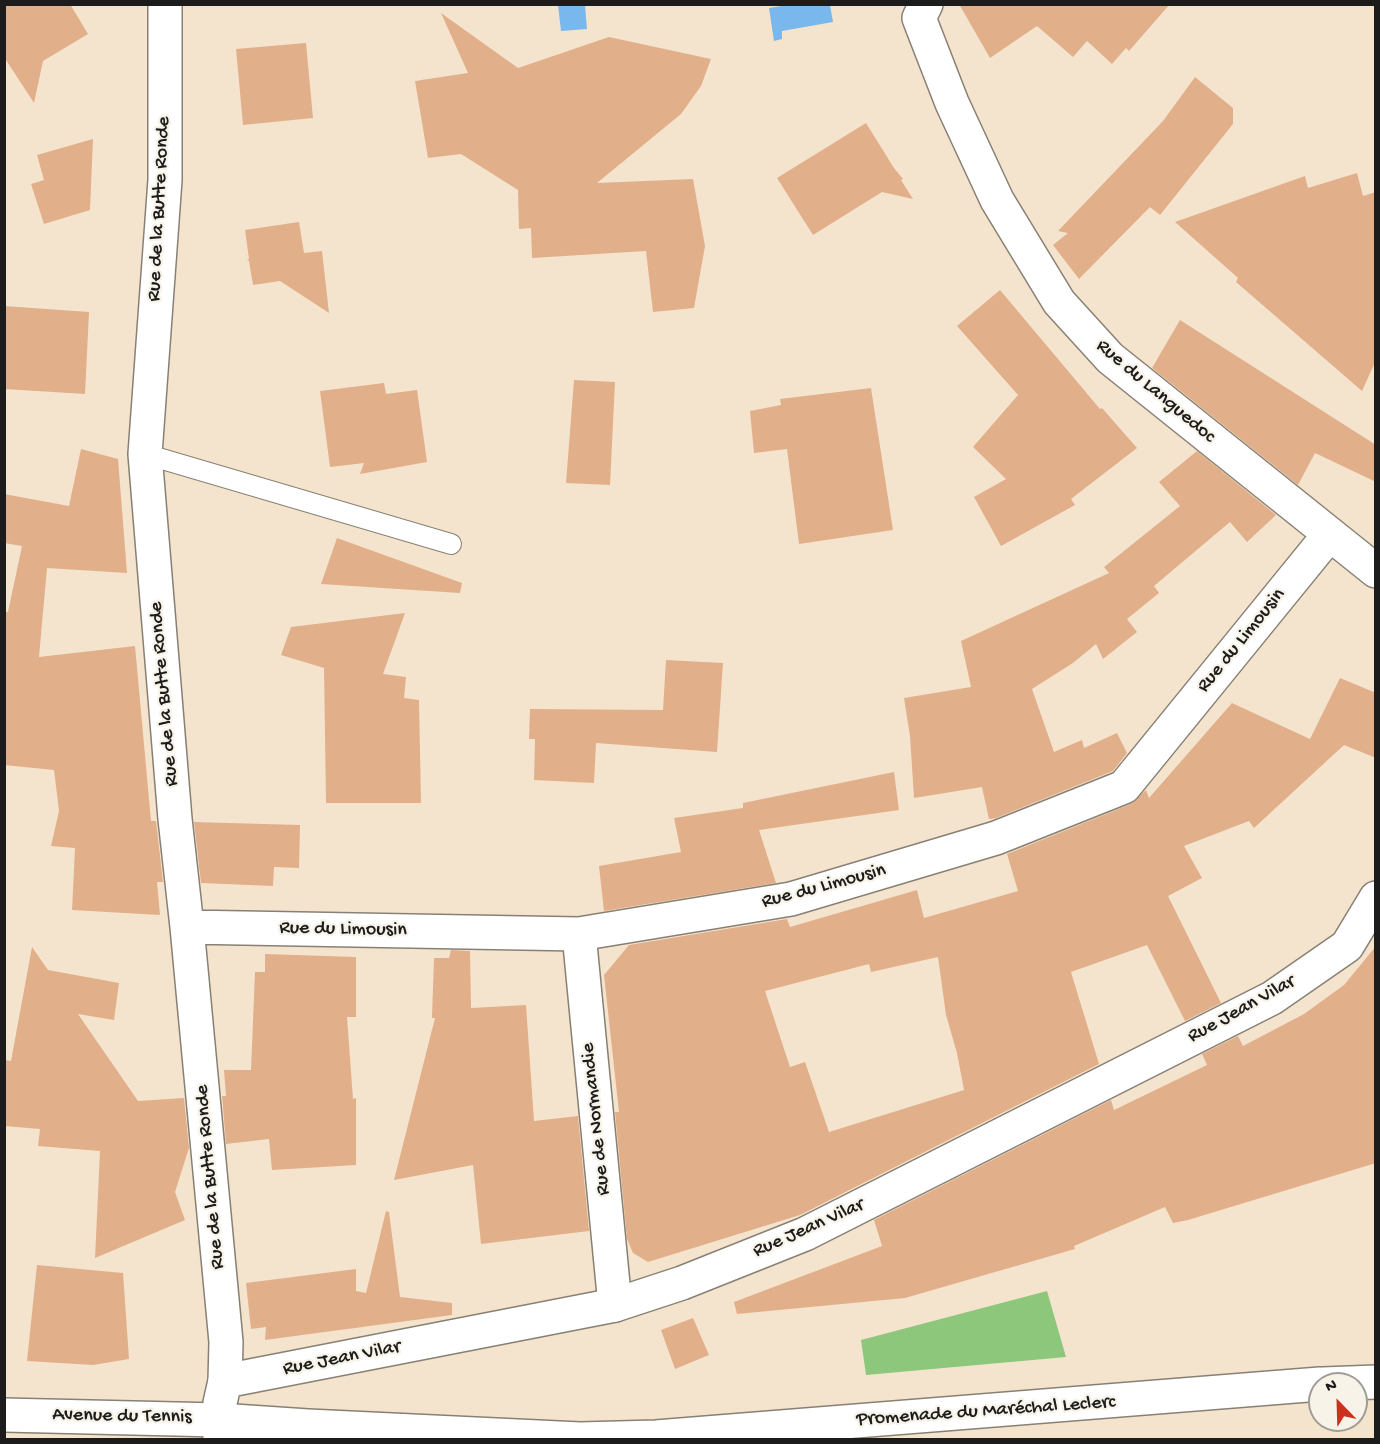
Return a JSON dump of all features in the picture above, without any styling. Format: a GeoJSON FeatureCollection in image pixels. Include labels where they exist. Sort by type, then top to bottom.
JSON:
{"type":"FeatureCollection","features":[{"type":"Feature","properties":{"kind":"street","name":"Rue de la Butte Ronde"},"geometry":{"type":"LineString","coordinates":[[165,4],[165,180],[145,454],[174,807],[226,1342],[225,1381]]}},
{"type":"Feature","properties":{"kind":"street","name":"Rue du Languedoc"},"geometry":{"type":"LineString","coordinates":[[926,4],[920,18],[952,103],[997,200],[1059,302],[1110,358],[1376,571]]}},
{"type":"Feature","properties":{"kind":"street","name":"Rue du Limousin"},"geometry":{"type":"LineString","coordinates":[[187,927],[579,934],[791,899],[996,838],[1124,787],[1329,534]]}},
{"type":"Feature","properties":{"kind":"street","name":"Rue Jean Vilar"},"geometry":{"type":"LineString","coordinates":[[225,1381],[615,1305],[682,1283],[805,1234],[1272,998],[1347,946],[1376,898]]}},
{"type":"Feature","properties":{"kind":"street","name":"Rue de Normandie"},"geometry":{"type":"LineString","coordinates":[[579,934],[615,1305]]}},
{"type":"Feature","properties":{"kind":"street"},"geometry":{"type":"LineString","coordinates":[[220,1435],[220,1403],[225,1381]]}},
{"type":"Feature","properties":{"kind":"street","name":"Promenade du Maréchal Leclerc"},"geometry":{"type":"LineString","coordinates":[[220,1435],[308,1426],[579,1439],[656,1437],[1308,1385]]}},
{"type":"Feature","properties":{"kind":"street","name":"Avenue du Tennis"},"geometry":{"type":"LineString","coordinates":[[11,1417],[220,1435]]}},
{"type":"Feature","properties":{"kind":"lane"},"geometry":{"type":"LineString","coordinates":[[145,454],[451,544]]}},
{"type":"Feature","properties":{"kind":"green space"},"geometry":{"type":"Polygon","coordinates":[[[1047,1291],[1066,1357],[866,1375],[861,1340],[1047,1291]]]}},
{"type":"Feature","properties":{"kind":"water"},"geometry":{"type":"Polygon","coordinates":[[[794,4],[830,5],[833,22],[782,31],[782,39],[774,41],[769,8],[794,4]]]}},
{"type":"Feature","properties":{"kind":"water"},"geometry":{"type":"Polygon","coordinates":[[[558,5],[585,5],[587,29],[561,31],[558,5]]]}},
{"type":"Feature","properties":{"kind":"building"},"geometry":{"type":"Polygon","coordinates":[[[4,4],[70,4],[88,34],[43,61],[34,103],[4,57],[4,4]]]}},
{"type":"Feature","properties":{"kind":"building"},"geometry":{"type":"Polygon","coordinates":[[[959,4],[1170,4],[1129,51],[1126,48],[1112,64],[1087,41],[1073,57],[1037,26],[990,58],[959,4]]]}},
{"type":"Feature","properties":{"kind":"building"},"geometry":{"type":"Polygon","coordinates":[[[441,13],[518,68],[609,37],[711,59],[701,86],[681,114],[597,183],[693,179],[705,246],[694,308],[653,312],[646,251],[532,258],[531,228],[519,229],[518,190],[461,154],[428,158],[415,81],[468,73],[441,13]]]}},
{"type":"Feature","properties":{"kind":"building"},"geometry":{"type":"Polygon","coordinates":[[[306,43],[313,118],[243,125],[236,49],[306,43]]]}},
{"type":"Feature","properties":{"kind":"building"},"geometry":{"type":"Polygon","coordinates":[[[1195,77],[1233,108],[1233,124],[1160,215],[1150,207],[1079,279],[1053,245],[1068,233],[1058,231],[1163,121],[1195,77]]]}},
{"type":"Feature","properties":{"kind":"building"},"geometry":{"type":"Polygon","coordinates":[[[866,123],[903,179],[901,180],[913,199],[882,192],[813,235],[777,178],[866,123]]]}},
{"type":"Feature","properties":{"kind":"building"},"geometry":{"type":"Polygon","coordinates":[[[93,139],[90,210],[44,224],[31,184],[44,180],[37,155],[93,139]]]}},
{"type":"Feature","properties":{"kind":"building"},"geometry":{"type":"Polygon","coordinates":[[[1357,173],[1363,196],[1376,192],[1376,360],[1362,391],[1236,282],[1238,278],[1175,222],[1305,176],[1308,188],[1357,173]]]}},
{"type":"Feature","properties":{"kind":"building"},"geometry":{"type":"Polygon","coordinates":[[[299,222],[304,253],[322,251],[329,313],[280,281],[253,285],[247,259],[249,259],[245,230],[299,222]]]}},
{"type":"Feature","properties":{"kind":"building"},"geometry":{"type":"Polygon","coordinates":[[[1000,290],[1100,409],[1102,408],[1137,448],[1071,499],[1075,505],[1001,546],[974,497],[1006,479],[973,447],[1018,395],[957,326],[1000,290]]]}},
{"type":"Feature","properties":{"kind":"building"},"geometry":{"type":"Polygon","coordinates":[[[4,306],[89,312],[85,394],[4,389],[4,306]]]}},
{"type":"Feature","properties":{"kind":"building"},"geometry":{"type":"Polygon","coordinates":[[[1180,320],[1376,445],[1376,482],[1315,453],[1298,485],[1152,368],[1180,320]]]}},
{"type":"Feature","properties":{"kind":"building"},"geometry":{"type":"Polygon","coordinates":[[[574,380],[615,382],[610,485],[566,483],[574,380]]]}},
{"type":"Feature","properties":{"kind":"building"},"geometry":{"type":"Polygon","coordinates":[[[384,383],[386,394],[417,390],[427,462],[360,474],[364,463],[330,467],[320,391],[384,383]]]}},
{"type":"Feature","properties":{"kind":"building"},"geometry":{"type":"Polygon","coordinates":[[[871,388],[893,530],[799,544],[787,449],[754,453],[750,411],[781,405],[780,399],[871,388]]]}},
{"type":"Feature","properties":{"kind":"building"},"geometry":{"type":"Polygon","coordinates":[[[81,449],[118,459],[127,573],[47,568],[39,657],[135,646],[151,821],[156,821],[163,882],[157,882],[160,915],[72,910],[75,848],[51,846],[59,811],[54,770],[4,765],[4,612],[8,612],[22,546],[4,543],[4,494],[69,506],[81,449]]]}},
{"type":"Feature","properties":{"kind":"building"},"geometry":{"type":"Polygon","coordinates":[[[1197,451],[1276,515],[1247,542],[1230,522],[1154,586],[1159,593],[1127,619],[1137,632],[1103,659],[1096,644],[1073,663],[1032,689],[1054,752],[1082,740],[1084,748],[1117,733],[1127,753],[1113,771],[989,819],[982,787],[914,798],[910,736],[904,698],[971,687],[961,641],[1109,573],[1104,567],[1180,506],[1159,482],[1197,451]]]}},
{"type":"Feature","properties":{"kind":"building"},"geometry":{"type":"Polygon","coordinates":[[[337,538],[462,583],[460,593],[321,584],[337,538]]]}},
{"type":"Feature","properties":{"kind":"building"},"geometry":{"type":"Polygon","coordinates":[[[405,613],[383,674],[406,677],[404,698],[419,700],[421,803],[326,803],[324,668],[281,655],[291,627],[405,613]]]}},
{"type":"Feature","properties":{"kind":"building"},"geometry":{"type":"Polygon","coordinates":[[[666,660],[723,663],[717,752],[596,743],[594,783],[534,780],[535,739],[529,739],[530,709],[663,710],[666,660]]]}},
{"type":"Feature","properties":{"kind":"building"},"geometry":{"type":"Polygon","coordinates":[[[1340,678],[1376,693],[1376,758],[1344,745],[1254,828],[1249,821],[1184,846],[1202,878],[1168,896],[1221,1003],[1185,1021],[1147,945],[1071,972],[1099,1064],[800,1215],[648,1262],[633,1253],[627,1239],[615,1112],[619,1112],[604,975],[629,945],[787,919],[790,927],[917,890],[924,918],[1018,891],[1007,854],[1131,804],[1146,790],[1149,798],[1232,703],[1310,739],[1340,678]],[[938,957],[871,972],[869,964],[765,991],[790,1067],[805,1062],[829,1132],[964,1090],[957,1053],[946,1015],[938,957]]]}},
{"type":"Feature","properties":{"kind":"building"},"geometry":{"type":"Polygon","coordinates":[[[894,772],[899,810],[759,830],[776,883],[604,911],[599,866],[681,852],[674,818],[743,808],[743,803],[894,772]]]}},
{"type":"Feature","properties":{"kind":"building"},"geometry":{"type":"Polygon","coordinates":[[[194,822],[300,825],[299,868],[274,867],[273,886],[201,883],[194,822]]]}},
{"type":"Feature","properties":{"kind":"building"},"geometry":{"type":"Polygon","coordinates":[[[1376,946],[1376,1163],[1188,1220],[1173,1223],[1165,1207],[1074,1246],[1075,1249],[905,1298],[737,1314],[734,1302],[882,1246],[874,1220],[1111,1100],[1114,1110],[1207,1065],[1202,1054],[1238,1036],[1243,1046],[1304,1014],[1344,985],[1376,946]]]}},
{"type":"Feature","properties":{"kind":"building"},"geometry":{"type":"Polygon","coordinates":[[[32,947],[48,970],[119,983],[114,1020],[78,1014],[138,1101],[184,1098],[189,1148],[175,1192],[185,1220],[95,1258],[100,1151],[38,1146],[40,1129],[4,1126],[4,1060],[11,1061],[32,947]]]}},
{"type":"Feature","properties":{"kind":"building"},"geometry":{"type":"Polygon","coordinates":[[[451,950],[470,951],[471,1008],[526,1005],[534,1121],[578,1116],[589,1231],[481,1244],[473,1165],[394,1180],[435,1018],[432,1018],[434,958],[449,958],[451,950]]]}},
{"type":"Feature","properties":{"kind":"building"},"geometry":{"type":"Polygon","coordinates":[[[265,954],[356,957],[356,1017],[347,1017],[353,1099],[356,1098],[356,1165],[272,1170],[269,1139],[226,1144],[222,1096],[226,1096],[224,1070],[251,1070],[255,972],[265,972],[265,954]]]}},
{"type":"Feature","properties":{"kind":"building"},"geometry":{"type":"Polygon","coordinates":[[[386,1211],[389,1212],[400,1297],[452,1303],[452,1315],[265,1340],[266,1327],[251,1329],[246,1283],[356,1269],[356,1291],[366,1293],[386,1211]]]}},
{"type":"Feature","properties":{"kind":"building"},"geometry":{"type":"Polygon","coordinates":[[[37,1265],[123,1273],[129,1359],[93,1365],[27,1361],[37,1265]]]}},
{"type":"Feature","properties":{"kind":"building"},"geometry":{"type":"Polygon","coordinates":[[[693,1318],[709,1355],[675,1369],[661,1330],[693,1318]]]}}]}
